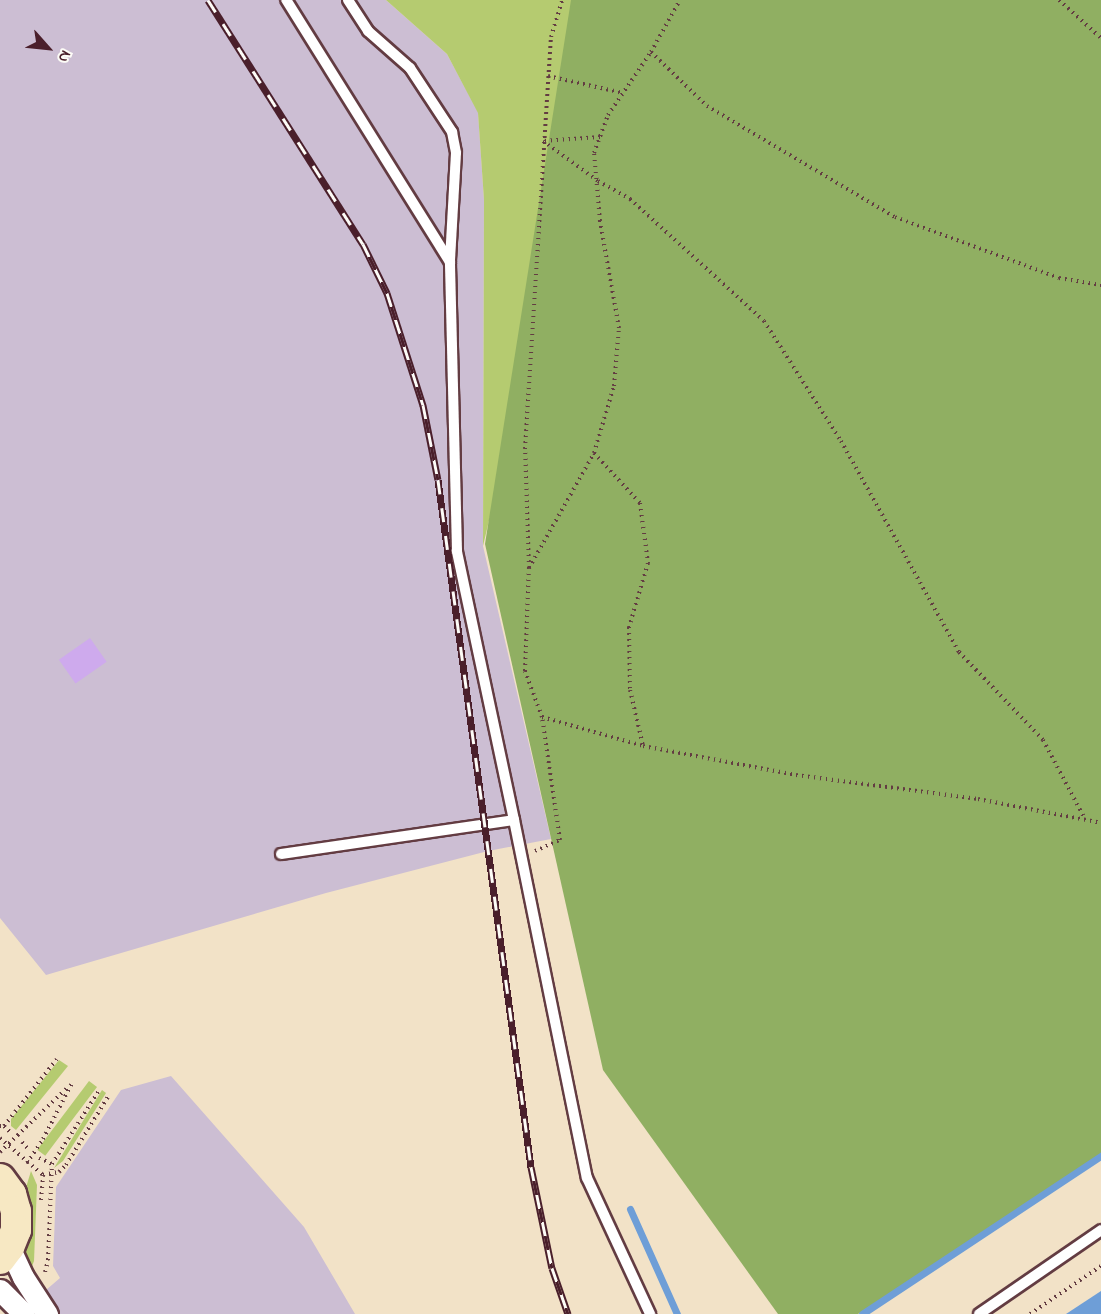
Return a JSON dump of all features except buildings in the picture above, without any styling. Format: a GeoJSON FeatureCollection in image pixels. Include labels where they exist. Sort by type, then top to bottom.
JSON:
{"type":"FeatureCollection","features":[{"type":"Feature","properties":{"kind":"street"},"geometry":{"type":"LineString","coordinates":[[5,1186],[16,1211],[16,1230],[5,1253],[47,1314]]}},
{"type":"Feature","properties":{"kind":"street"},"geometry":{"type":"LineString","coordinates":[[0,1290],[24,1314]]}},
{"type":"Feature","properties":{"kind":"lane"},"geometry":{"type":"LineString","coordinates":[[286,0],[450,262]]}},
{"type":"Feature","properties":{"kind":"lane"},"geometry":{"type":"LineString","coordinates":[[348,0],[368,31],[410,68],[452,132],[456,153],[450,262],[457,551],[587,1178],[650,1314]]}},
{"type":"Feature","properties":{"kind":"lane"},"geometry":{"type":"LineString","coordinates":[[281,854],[514,820]]}},
{"type":"Feature","properties":{"kind":"lane"},"geometry":{"type":"LineString","coordinates":[[979,1314],[1101,1230]]}},
{"type":"Feature","properties":{"kind":"path"},"geometry":{"type":"LineString","coordinates":[[521,857],[560,840],[542,717],[525,671],[529,568],[525,449],[551,37],[562,0]]}},
{"type":"Feature","properties":{"kind":"path"},"geometry":{"type":"LineString","coordinates":[[529,568],[594,453],[614,386],[619,328],[600,221],[594,153],[608,115],[651,52],[680,0]]}},
{"type":"Feature","properties":{"kind":"path"},"geometry":{"type":"LineString","coordinates":[[1059,0],[1101,38]]}},
{"type":"Feature","properties":{"kind":"path"},"geometry":{"type":"LineString","coordinates":[[651,52],[707,106],[895,217],[1059,278],[1101,285]]}},
{"type":"Feature","properties":{"kind":"path"},"geometry":{"type":"LineString","coordinates":[[548,76],[623,93]]}},
{"type":"Feature","properties":{"kind":"path"},"geometry":{"type":"LineString","coordinates":[[543,141],[600,137]]}},
{"type":"Feature","properties":{"kind":"path"},"geometry":{"type":"LineString","coordinates":[[543,141],[598,181],[630,199],[764,321],[841,441],[959,652],[1043,740],[1085,819]]}},
{"type":"Feature","properties":{"kind":"path"},"geometry":{"type":"LineString","coordinates":[[594,453],[640,503],[648,563],[629,627],[630,690],[643,746]]}},
{"type":"Feature","properties":{"kind":"path"},"geometry":{"type":"LineString","coordinates":[[542,717],[643,746],[796,776],[978,799],[1101,823]]}},
{"type":"Feature","properties":{"kind":"path"},"geometry":{"type":"LineString","coordinates":[[12,1134],[2,1126],[57,1059]]}},
{"type":"Feature","properties":{"kind":"path"},"geometry":{"type":"LineString","coordinates":[[0,1152],[72,1083],[43,1139],[27,1162],[5,1186]]}},
{"type":"Feature","properties":{"kind":"path"},"geometry":{"type":"LineString","coordinates":[[42,1278],[48,1260],[52,1164],[100,1089]]}},
{"type":"Feature","properties":{"kind":"path"},"geometry":{"type":"LineString","coordinates":[[0,1138],[43,1175],[59,1172],[66,1165],[110,1095]]}},
{"type":"Feature","properties":{"kind":"path"},"geometry":{"type":"LineString","coordinates":[[22,1142],[28,1149]]}},
{"type":"Feature","properties":{"kind":"path"},"geometry":{"type":"LineString","coordinates":[[39,1158],[52,1164]]}},
{"type":"Feature","properties":{"kind":"path"},"geometry":{"type":"LineString","coordinates":[[1030,1314],[1101,1266]]}},
{"type":"Feature","properties":{"kind":"shaded area"},"geometry":{"type":"Polygon","coordinates":[[[0,0],[386,0],[447,54],[478,112],[484,200],[483,546],[551,839],[488,851],[326,893],[46,975],[0,918],[0,0]]]}},
{"type":"Feature","properties":{"kind":"shaded area"},"geometry":{"type":"Polygon","coordinates":[[[171,1076],[304,1227],[355,1314],[18,1314],[60,1278],[53,1266],[56,1187],[121,1090],[171,1076]]]}},
{"type":"Feature","properties":{"kind":"green space"},"geometry":{"type":"Polygon","coordinates":[[[386,0],[612,0],[483,546],[484,200],[478,113],[447,54],[386,0]]]}},
{"type":"Feature","properties":{"kind":"green space"},"geometry":{"type":"Polygon","coordinates":[[[571,0],[1101,0],[1101,1156],[858,1314],[778,1314],[603,1070],[485,544],[571,0]]]}},
{"type":"Feature","properties":{"kind":"green space"},"geometry":{"type":"Polygon","coordinates":[[[59,1060],[68,1066],[16,1130],[11,1126],[11,1119],[59,1060]]]}},
{"type":"Feature","properties":{"kind":"green space"},"geometry":{"type":"Polygon","coordinates":[[[89,1081],[97,1087],[45,1156],[37,1150],[89,1081]]]}},
{"type":"Feature","properties":{"kind":"green space"},"geometry":{"type":"Polygon","coordinates":[[[102,1090],[106,1093],[63,1161],[54,1168],[102,1090]]]}},
{"type":"Feature","properties":{"kind":"green space"},"geometry":{"type":"Polygon","coordinates":[[[31,1171],[37,1185],[34,1261],[31,1269],[23,1260],[24,1194],[31,1171]]]}},
{"type":"Feature","properties":{"kind":"water"},"geometry":{"type":"Polygon","coordinates":[[[1101,1291],[1101,1314],[1066,1314],[1101,1291]]]}},
{"type":"Feature","properties":{"kind":"waterway"},"geometry":{"type":"LineString","coordinates":[[862,1314],[1101,1156]]}},
{"type":"Feature","properties":{"kind":"waterway"},"geometry":{"type":"LineString","coordinates":[[630,1209],[677,1314]]}},
{"type":"Feature","properties":{"kind":"railway"},"geometry":{"type":"LineString","coordinates":[[208,0],[363,244],[387,293],[423,405],[438,480],[531,1167],[552,1268],[568,1314]]}}]}
